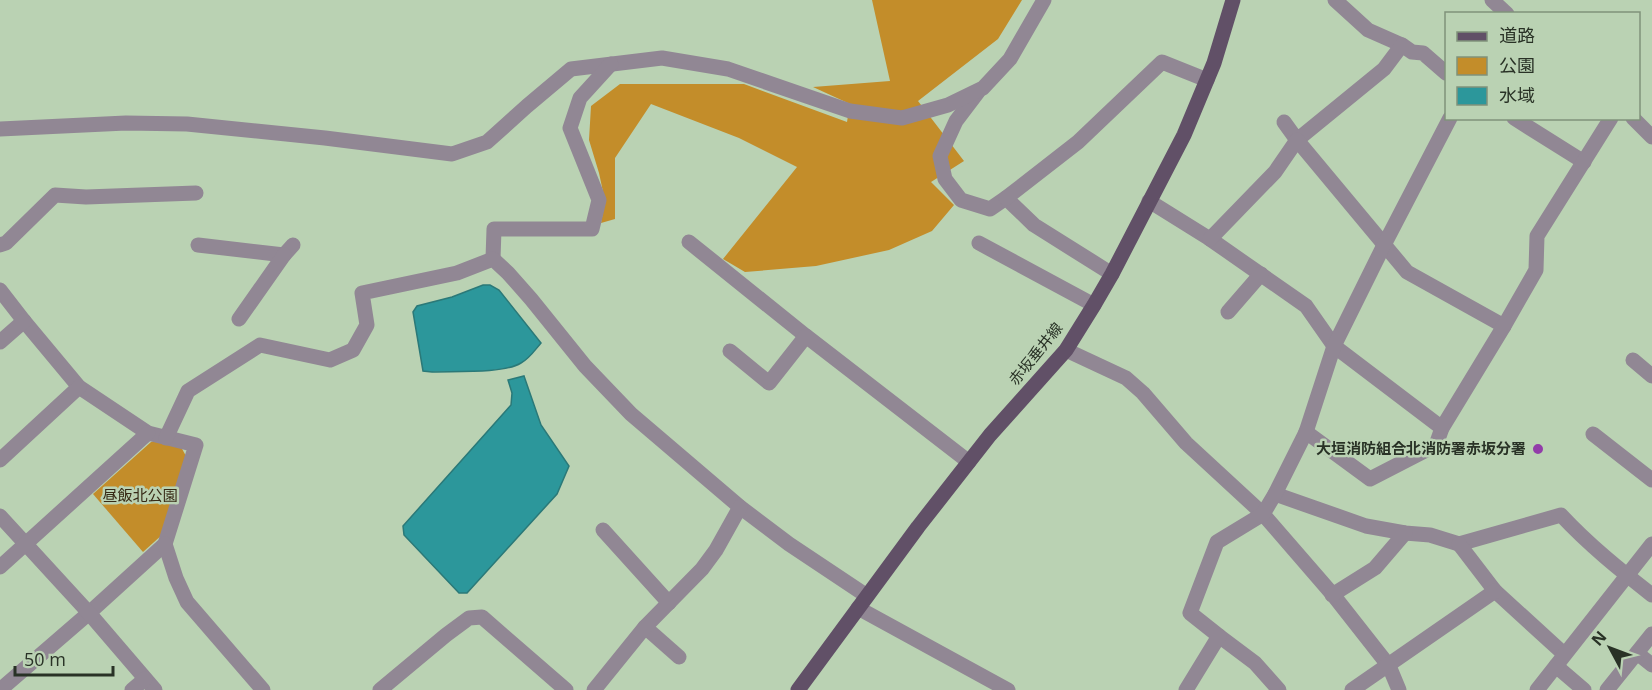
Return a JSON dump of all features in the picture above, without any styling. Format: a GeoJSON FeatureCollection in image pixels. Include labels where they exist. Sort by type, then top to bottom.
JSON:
{"type":"FeatureCollection","features":[{"type":"Feature","properties":{"kind":"main road","name":"赤坂垂井線"},"geometry":{"type":"LineString","coordinates":[[798,690],[862,602],[990,435],[1065,350],[1094,305],[1184,135],[1214,63],[1233,0]]}},
{"type":"Feature","properties":{"kind":"street"},"geometry":{"type":"LineString","coordinates":[[1044,0],[1010,59],[980,90],[956,120],[940,156],[945,179],[961,200],[990,209],[1078,142],[1162,62],[1207,80]]}},
{"type":"Feature","properties":{"kind":"street"},"geometry":{"type":"LineString","coordinates":[[1335,0],[1368,30],[1412,52],[1423,53],[1445,72]]}},
{"type":"Feature","properties":{"kind":"street"},"geometry":{"type":"LineString","coordinates":[[1492,0],[1506,12]]}},
{"type":"Feature","properties":{"kind":"street"},"geometry":{"type":"LineString","coordinates":[[1210,239],[1275,172],[1297,140],[1384,69],[1402,45]]}},
{"type":"Feature","properties":{"kind":"street"},"geometry":{"type":"LineString","coordinates":[[0,129],[126,123],[187,124],[452,154],[487,142],[571,69],[662,58],[728,69],[850,111],[902,118],[948,105],[980,90]]}},
{"type":"Feature","properties":{"kind":"street"},"geometry":{"type":"LineString","coordinates":[[611,64],[580,98],[570,128],[599,200],[592,229],[494,229],[493,259],[531,298],[585,366],[631,414],[740,507],[862,602],[1008,690]]}},
{"type":"Feature","properties":{"kind":"street"},"geometry":{"type":"LineString","coordinates":[[1279,690],[1254,663],[1190,612],[1217,542],[1263,514],[1275,494],[1306,432],[1334,346],[1449,120]]}},
{"type":"Feature","properties":{"kind":"street"},"geometry":{"type":"LineString","coordinates":[[1517,120],[1584,162]]}},
{"type":"Feature","properties":{"kind":"street"},"geometry":{"type":"LineString","coordinates":[[1306,432],[1371,479],[1436,446],[1442,428],[1536,270],[1537,236],[1610,120]]}},
{"type":"Feature","properties":{"kind":"street"},"geometry":{"type":"LineString","coordinates":[[1635,120],[1652,137]]}},
{"type":"Feature","properties":{"kind":"street"},"geometry":{"type":"LineString","coordinates":[[1284,122],[1407,272],[1504,326]]}},
{"type":"Feature","properties":{"kind":"street"},"geometry":{"type":"LineString","coordinates":[[0,245],[6,243],[55,195],[86,198],[196,193]]}},
{"type":"Feature","properties":{"kind":"street"},"geometry":{"type":"LineString","coordinates":[[1006,198],[1034,225],[1112,274]]}},
{"type":"Feature","properties":{"kind":"street"},"geometry":{"type":"LineString","coordinates":[[1149,201],[1210,239],[1306,306],[1334,346],[1442,428]]}},
{"type":"Feature","properties":{"kind":"street"},"geometry":{"type":"LineString","coordinates":[[689,242],[969,462]]}},
{"type":"Feature","properties":{"kind":"street"},"geometry":{"type":"LineString","coordinates":[[979,243],[1094,305]]}},
{"type":"Feature","properties":{"kind":"street"},"geometry":{"type":"LineString","coordinates":[[198,245],[288,250],[239,319]]}},
{"type":"Feature","properties":{"kind":"street"},"geometry":{"type":"LineString","coordinates":[[166,438],[188,391],[260,345],[330,360],[353,350],[367,325],[362,293],[457,273],[493,259]]}},
{"type":"Feature","properties":{"kind":"street"},"geometry":{"type":"LineString","coordinates":[[1228,312],[1261,274]]}},
{"type":"Feature","properties":{"kind":"street"},"geometry":{"type":"LineString","coordinates":[[0,290],[79,387],[148,434],[195,445],[165,544],[1,688]]}},
{"type":"Feature","properties":{"kind":"street"},"geometry":{"type":"LineString","coordinates":[[0,342],[24,321]]}},
{"type":"Feature","properties":{"kind":"street"},"geometry":{"type":"LineString","coordinates":[[730,351],[769,383],[806,336]]}},
{"type":"Feature","properties":{"kind":"street"},"geometry":{"type":"LineString","coordinates":[[1065,350],[1126,378],[1143,393],[1186,443],[1263,514],[1389,666],[1399,690]]}},
{"type":"Feature","properties":{"kind":"street"},"geometry":{"type":"LineString","coordinates":[[1633,360],[1652,376]]}},
{"type":"Feature","properties":{"kind":"street"},"geometry":{"type":"LineString","coordinates":[[0,460],[79,387]]}},
{"type":"Feature","properties":{"kind":"street"},"geometry":{"type":"LineString","coordinates":[[0,567],[148,434]]}},
{"type":"Feature","properties":{"kind":"street"},"geometry":{"type":"LineString","coordinates":[[1593,434],[1652,480]]}},
{"type":"Feature","properties":{"kind":"street"},"geometry":{"type":"LineString","coordinates":[[1275,494],[1366,526],[1430,535],[1459,544],[1561,516],[1627,575],[1652,594]]}},
{"type":"Feature","properties":{"kind":"street"},"geometry":{"type":"LineString","coordinates":[[594,690],[645,627],[702,569],[716,550],[740,507]]}},
{"type":"Feature","properties":{"kind":"street"},"geometry":{"type":"LineString","coordinates":[[0,516],[89,613],[150,685],[132,690]]}},
{"type":"Feature","properties":{"kind":"street"},"geometry":{"type":"LineString","coordinates":[[603,530],[669,603]]}},
{"type":"Feature","properties":{"kind":"street"},"geometry":{"type":"LineString","coordinates":[[1332,595],[1375,568],[1406,533]]}},
{"type":"Feature","properties":{"kind":"street"},"geometry":{"type":"LineString","coordinates":[[165,544],[176,578],[188,602],[264,690]]}},
{"type":"Feature","properties":{"kind":"street"},"geometry":{"type":"LineString","coordinates":[[1459,544],[1495,591],[1560,660],[1584,690]]}},
{"type":"Feature","properties":{"kind":"street"},"geometry":{"type":"LineString","coordinates":[[1537,690],[1652,544]]}},
{"type":"Feature","properties":{"kind":"street"},"geometry":{"type":"LineString","coordinates":[[1352,690],[1495,591]]}},
{"type":"Feature","properties":{"kind":"street"},"geometry":{"type":"LineString","coordinates":[[380,690],[468,618],[482,617],[566,690]]}},
{"type":"Feature","properties":{"kind":"street"},"geometry":{"type":"LineString","coordinates":[[645,627],[680,657]]}},
{"type":"Feature","properties":{"kind":"street"},"geometry":{"type":"LineString","coordinates":[[1607,690],[1652,634]]}},
{"type":"Feature","properties":{"kind":"street"},"geometry":{"type":"LineString","coordinates":[[1186,690],[1219,636]]}},
{"type":"Feature","properties":{"kind":"street"},"geometry":{"type":"LineString","coordinates":[[1637,653],[1652,665]]}},
{"type":"Feature","properties":{"kind":"green space"},"geometry":{"type":"Polygon","coordinates":[[[872,0],[1022,0],[998,39],[918,101],[964,161],[931,182],[954,205],[932,231],[889,250],[816,266],[745,272],[723,259],[797,167],[739,138],[651,104],[615,158],[615,219],[601,223],[605,201],[589,140],[591,106],[620,84],[744,84],[847,122],[850,104],[813,87],[890,81],[872,0]]]}},
{"type":"Feature","properties":{"kind":"green space","name":"昼飯北公園"},"geometry":{"type":"Polygon","coordinates":[[[156,441],[181,447],[186,456],[163,534],[143,552],[93,494],[151,442],[156,441]]]}},
{"type":"Feature","properties":{"kind":"water"},"geometry":{"type":"Polygon","coordinates":[[[483,285],[490,285],[499,290],[541,343],[527,359],[513,367],[478,371],[423,371],[413,312],[417,306],[452,297],[483,285]]]}},
{"type":"Feature","properties":{"kind":"water"},"geometry":{"type":"Polygon","coordinates":[[[524,376],[541,425],[569,466],[557,494],[467,593],[459,593],[404,535],[403,526],[511,405],[512,393],[508,380],[524,376]]]}},
{"type":"Feature","properties":{"kind":"place","name":"大垣消防組合北消防署赤坂分署"},"geometry":{"type":"Point","coordinates":[1538,449]}}]}
